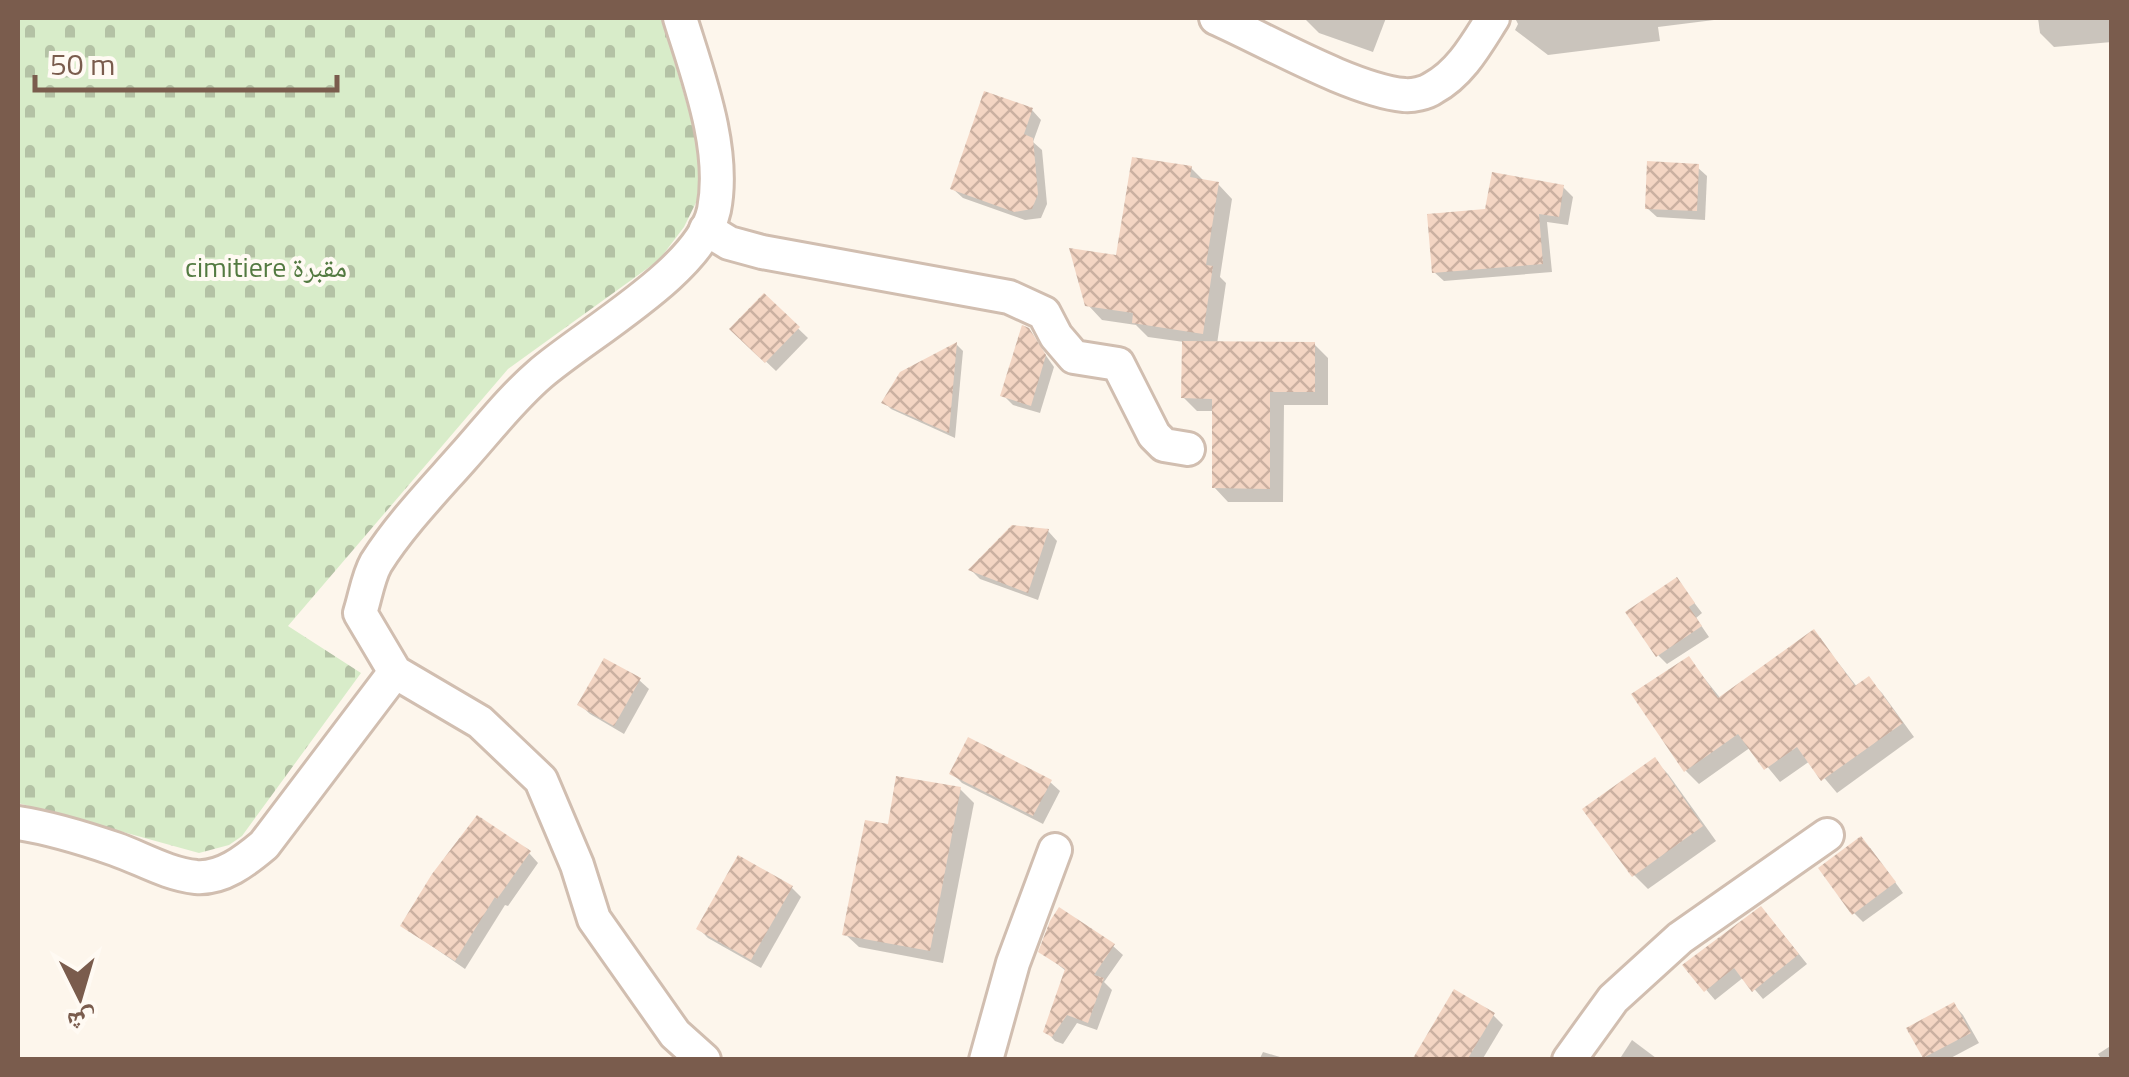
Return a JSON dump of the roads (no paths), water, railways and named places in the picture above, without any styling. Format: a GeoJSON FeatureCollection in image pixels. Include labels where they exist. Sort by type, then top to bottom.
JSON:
{"type":"FeatureCollection","features":[{"type":"Feature","properties":{"kind":"street"},"geometry":{"type":"LineString","coordinates":[[680,18],[714,138],[718,175],[714,214],[699,243],[676,269],[538,375],[516,397],[425,500],[374,566],[360,614],[395,672],[480,722],[542,780],[577,865],[594,920],[675,1034],[704,1060]]}},
{"type":"Feature","properties":{"kind":"street"},"geometry":{"type":"LineString","coordinates":[[1216,18],[1330,70],[1407,96],[1432,89],[1462,66],[1494,18]]}},
{"type":"Feature","properties":{"kind":"street"},"geometry":{"type":"LineString","coordinates":[[706,229],[730,243],[762,252],[1008,297],[1044,313],[1056,336],[1074,356],[1118,364],[1154,435],[1164,445],[1188,448]]}},
{"type":"Feature","properties":{"kind":"street"},"geometry":{"type":"LineString","coordinates":[[18,823],[116,849],[198,877],[222,873],[246,861],[264,845],[395,672]]}},
{"type":"Feature","properties":{"kind":"street"},"geometry":{"type":"LineString","coordinates":[[1569,1060],[1613,999],[1680,938],[1827,835]]}},
{"type":"Feature","properties":{"kind":"street"},"geometry":{"type":"LineString","coordinates":[[986,1060],[1013,963],[1055,850]]}},
{"type":"Feature","properties":{"kind":"park label","name":"cimitiere مقبرة"},"geometry":{"type":"Point","coordinates":[266,267]}}]}
